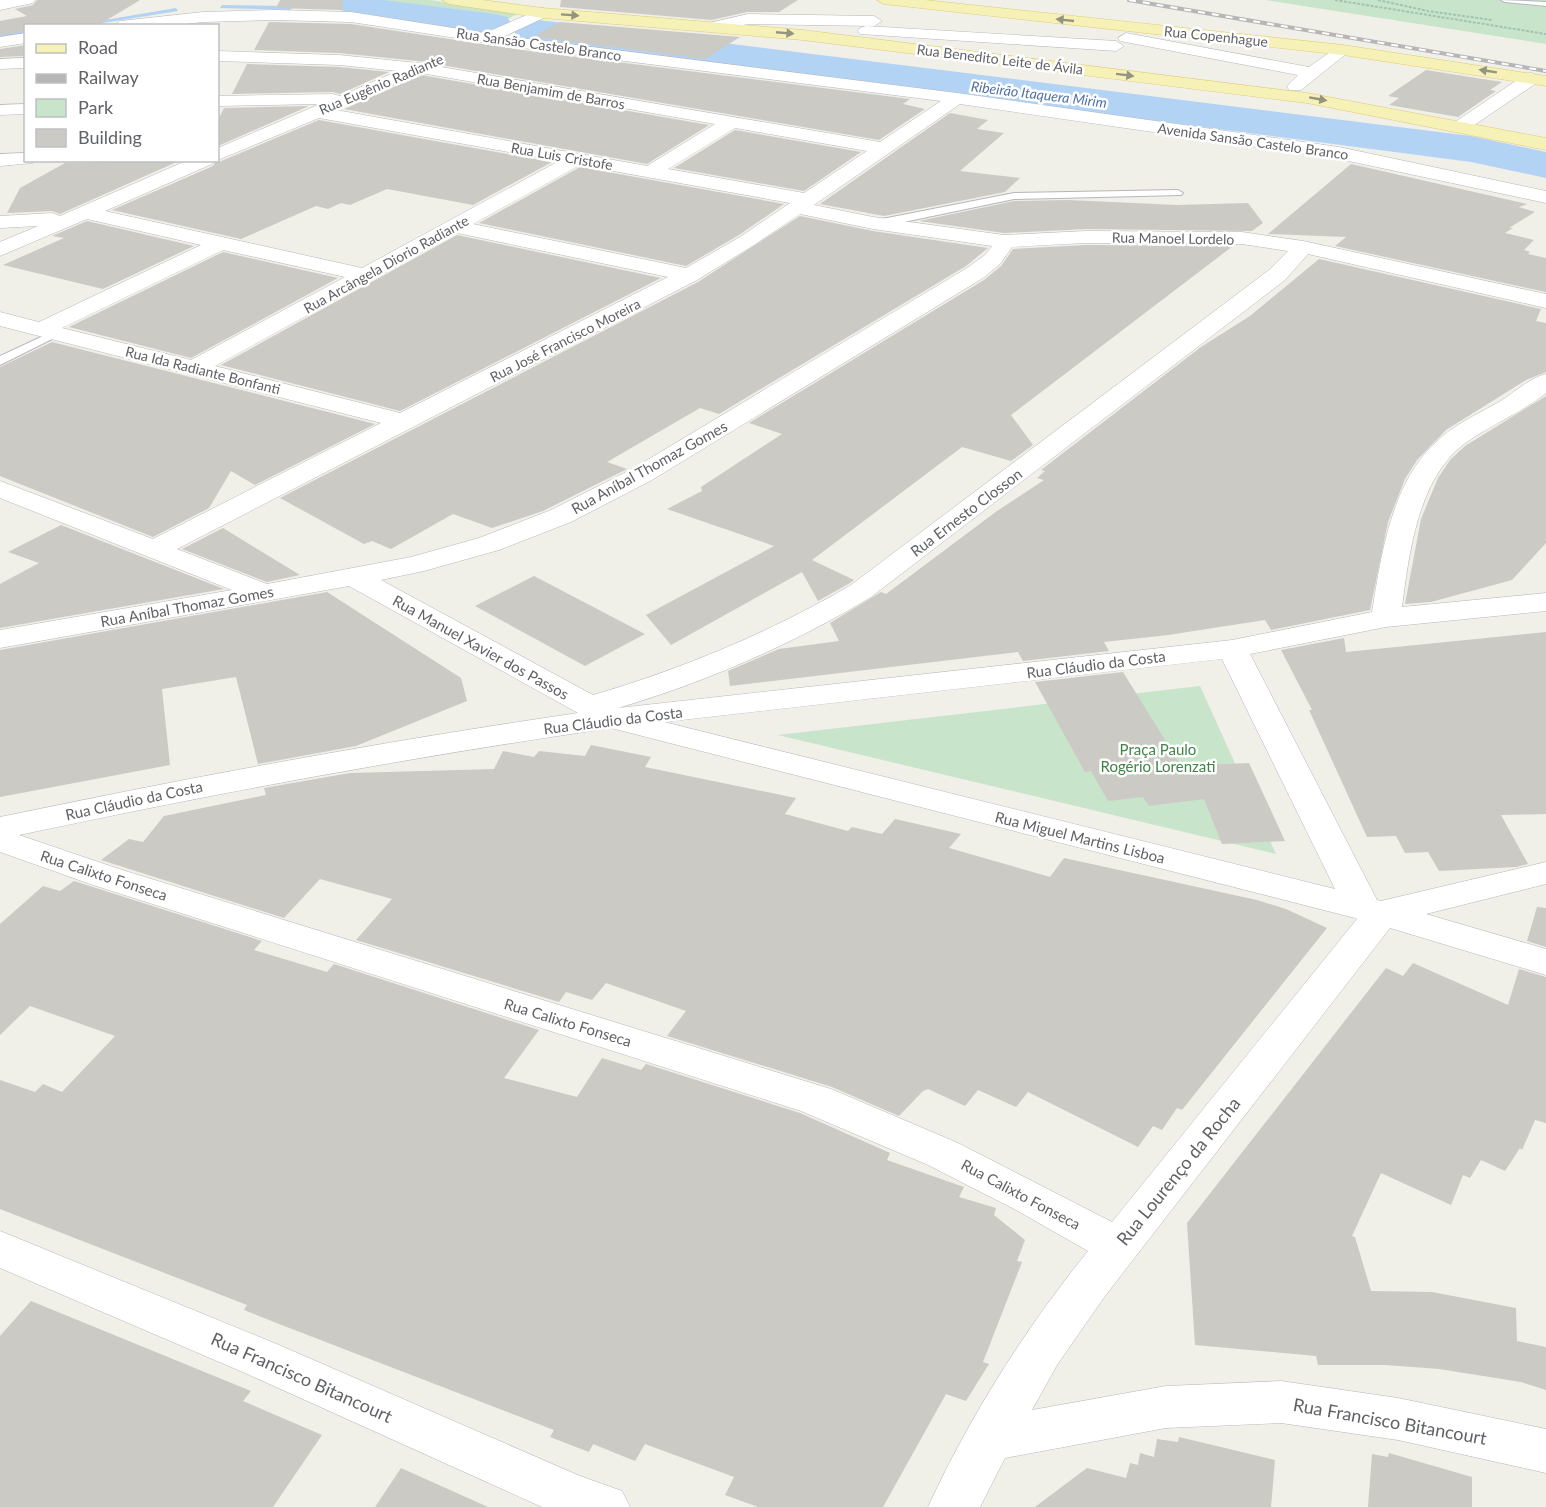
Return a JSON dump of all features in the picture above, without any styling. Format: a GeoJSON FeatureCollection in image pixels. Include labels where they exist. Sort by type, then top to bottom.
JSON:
{"type":"FeatureCollection","features":[{"type":"Feature","properties":{"kind":"main road","name":"Rua Benedito Leite de Ávila"},"geometry":{"type":"LineString","coordinates":[[449,0],[543,13],[714,26],[865,31],[1082,70],[1284,95],[1461,126],[1546,144]]}},
{"type":"Feature","properties":{"kind":"main road","name":"Rua Copenhague"},"geometry":{"type":"LineString","coordinates":[[888,0],[1343,50],[1539,79]]}},
{"type":"Feature","properties":{"kind":"street"},"geometry":{"type":"LineString","coordinates":[[0,4],[28,0]]}},
{"type":"Feature","properties":{"kind":"street"},"geometry":{"type":"LineString","coordinates":[[865,31],[888,0]]}},
{"type":"Feature","properties":{"kind":"street","name":"Rua Sansão Castelo Branco"},"geometry":{"type":"LineString","coordinates":[[130,24],[202,9],[334,16],[957,98]]}},
{"type":"Feature","properties":{"kind":"street","name":"Rua Eugênio Radiante"},"geometry":{"type":"LineString","coordinates":[[219,154],[543,13]]}},
{"type":"Feature","properties":{"kind":"street"},"geometry":{"type":"LineString","coordinates":[[714,26],[748,19],[865,31],[1121,42],[1312,73]]}},
{"type":"Feature","properties":{"kind":"street"},"geometry":{"type":"LineString","coordinates":[[1082,70],[1141,28]]}},
{"type":"Feature","properties":{"kind":"street"},"geometry":{"type":"LineString","coordinates":[[0,42],[24,39]]}},
{"type":"Feature","properties":{"kind":"street"},"geometry":{"type":"LineString","coordinates":[[1284,95],[1343,50]]}},
{"type":"Feature","properties":{"kind":"street"},"geometry":{"type":"LineString","coordinates":[[221,73],[222,56]]}},
{"type":"Feature","properties":{"kind":"street","name":"Rua Benjamim de Barros"},"geometry":{"type":"LineString","coordinates":[[222,56],[339,60],[418,68],[883,148]]}},
{"type":"Feature","properties":{"kind":"street"},"geometry":{"type":"LineString","coordinates":[[0,64],[24,63]]}},
{"type":"Feature","properties":{"kind":"street"},"geometry":{"type":"LineString","coordinates":[[1461,126],[1539,79]]}},
{"type":"Feature","properties":{"kind":"street"},"geometry":{"type":"LineString","coordinates":[[219,102],[322,98],[343,100]]}},
{"type":"Feature","properties":{"kind":"street","name":"Rua José Francisco Moreira"},"geometry":{"type":"LineString","coordinates":[[155,549],[689,275],[747,241],[957,98]]}},
{"type":"Feature","properties":{"kind":"street","name":"Avenida Sansão Castelo Branco"},"geometry":{"type":"LineString","coordinates":[[957,98],[1339,153],[1546,197]]}},
{"type":"Feature","properties":{"kind":"street"},"geometry":{"type":"LineString","coordinates":[[0,110],[24,109]]}},
{"type":"Feature","properties":{"kind":"street","name":"Rua Luis Cristofe"},"geometry":{"type":"LineString","coordinates":[[317,112],[650,172],[802,203]]}},
{"type":"Feature","properties":{"kind":"street"},"geometry":{"type":"LineString","coordinates":[[650,172],[732,122]]}},
{"type":"Feature","properties":{"kind":"street"},"geometry":{"type":"LineString","coordinates":[[0,160],[24,159]]}},
{"type":"Feature","properties":{"kind":"street","name":"Rua Arcângela Diorio Radiante"},"geometry":{"type":"LineString","coordinates":[[194,368],[577,159]]}},
{"type":"Feature","properties":{"kind":"street","name":"Rua Eugênio Radiante"},"geometry":{"type":"LineString","coordinates":[[0,250],[200,162]]}},
{"type":"Feature","properties":{"kind":"street","name":"Rua Manoel Lordelo"},"geometry":{"type":"LineString","coordinates":[[802,203],[873,223],[1004,241],[1086,237],[1210,236],[1303,247],[1546,301]]}},
{"type":"Feature","properties":{"kind":"street"},"geometry":{"type":"LineString","coordinates":[[0,222],[78,216],[221,243],[365,275]]}},
{"type":"Feature","properties":{"kind":"street"},"geometry":{"type":"LineString","coordinates":[[454,226],[689,275]]}},
{"type":"Feature","properties":{"kind":"street","name":"Rua Aníbal Thomaz Gomes"},"geometry":{"type":"LineString","coordinates":[[0,639],[414,565],[489,544],[571,511],[643,474],[975,273],[993,260],[1002,250],[1004,241]]}},
{"type":"Feature","properties":{"kind":"street"},"geometry":{"type":"LineString","coordinates":[[49,331],[221,243]]}},
{"type":"Feature","properties":{"kind":"street","name":"Rua Ernesto Closson"},"geometry":{"type":"LineString","coordinates":[[600,712],[643,691],[824,614],[861,591],[1276,274],[1303,247]]}},
{"type":"Feature","properties":{"kind":"street","name":"Rua Ida Radiante Bonfanti"},"geometry":{"type":"LineString","coordinates":[[0,319],[405,422]]}},
{"type":"Feature","properties":{"kind":"street"},"geometry":{"type":"LineString","coordinates":[[1386,618],[1391,578],[1414,494],[1425,471],[1441,450],[1546,381]]}},
{"type":"Feature","properties":{"kind":"street"},"geometry":{"type":"LineString","coordinates":[[0,489],[264,593]]}},
{"type":"Feature","properties":{"kind":"street"},"geometry":{"type":"LineString","coordinates":[[0,517],[31,501]]}},
{"type":"Feature","properties":{"kind":"street","name":"Rua Manuel Xavier dos Passos"},"geometry":{"type":"LineString","coordinates":[[352,576],[600,712]]}},
{"type":"Feature","properties":{"kind":"street","name":"Rua Cláudio da Costa"},"geometry":{"type":"LineString","coordinates":[[0,828],[215,783],[459,740],[600,712],[1232,649],[1386,618],[1546,602]]}},
{"type":"Feature","properties":{"kind":"street"},"geometry":{"type":"LineString","coordinates":[[1232,649],[1372,911],[1546,873]]}},
{"type":"Feature","properties":{"kind":"street","name":"Rua Miguel Martins Lisboa"},"geometry":{"type":"LineString","coordinates":[[600,712],[1372,911],[1546,962]]}},
{"type":"Feature","properties":{"kind":"street","name":"Rua Calixto Fonseca"},"geometry":{"type":"LineString","coordinates":[[0,840],[106,877],[816,1100],[943,1154],[1031,1198],[1118,1246]]}},
{"type":"Feature","properties":{"kind":"street","name":"Rua Lourenço da Rocha"},"geometry":{"type":"LineString","coordinates":[[989,1439],[1040,1351],[1118,1246],[1338,971],[1372,911]]}},
{"type":"Feature","properties":{"kind":"street","name":"Rua Francisco Bitancourt"},"geometry":{"type":"LineString","coordinates":[[0,1249],[262,1359],[569,1495],[604,1507]]}},
{"type":"Feature","properties":{"kind":"street","name":"Rua Francisco Bitancourt"},"geometry":{"type":"LineString","coordinates":[[989,1439],[1166,1407],[1281,1402],[1398,1419],[1546,1451]]}},
{"type":"Feature","properties":{"kind":"street"},"geometry":{"type":"LineString","coordinates":[[954,1507],[989,1439]]}},
{"type":"Feature","properties":{"kind":"lane"},"geometry":{"type":"LineString","coordinates":[[1505,0],[1546,4]]}},
{"type":"Feature","properties":{"kind":"lane"},"geometry":{"type":"LineString","coordinates":[[873,223],[927,216],[988,199],[1014,196],[1178,193]]}},
{"type":"Feature","properties":{"kind":"lane"},"geometry":{"type":"LineString","coordinates":[[0,360],[49,331]]}},
{"type":"Feature","properties":{"kind":"path"},"geometry":{"type":"LineString","coordinates":[[1335,0],[1546,34]]}},
{"type":"Feature","properties":{"kind":"path"},"geometry":{"type":"LineString","coordinates":[[1378,0],[1428,11],[1498,21]]}},
{"type":"Feature","properties":{"kind":"path"},"geometry":{"type":"LineString","coordinates":[[1528,26],[1546,29]]}},
{"type":"Feature","properties":{"kind":"green space"},"geometry":{"type":"Polygon","coordinates":[[[354,0],[430,0],[517,14],[498,24],[372,8],[354,0]]]}},
{"type":"Feature","properties":{"kind":"green space"},"geometry":{"type":"Polygon","coordinates":[[[1265,0],[1546,0],[1546,44],[1265,0]]]}},
{"type":"Feature","properties":{"kind":"green space","name":"Praça Paulo Rogério Lorenzati"},"geometry":{"type":"Polygon","coordinates":[[[1200,686],[1276,854],[778,735],[1200,686]]]}},
{"type":"Feature","properties":{"kind":"building"},"geometry":{"type":"Polygon","coordinates":[[[37,0],[140,0],[100,24],[24,24],[24,31],[0,35],[0,21],[27,16],[15,9],[33,5],[37,0]]]}},
{"type":"Feature","properties":{"kind":"building"},"geometry":{"type":"Polygon","coordinates":[[[280,0],[342,0],[343,10],[276,8],[280,0]]]}},
{"type":"Feature","properties":{"kind":"building"},"geometry":{"type":"Polygon","coordinates":[[[561,0],[798,0],[779,12],[747,12],[712,20],[560,7],[561,0]]]}},
{"type":"Feature","properties":{"kind":"building"},"geometry":{"type":"Polygon","coordinates":[[[269,22],[351,24],[522,50],[910,99],[903,104],[925,109],[879,140],[418,61],[339,53],[254,50],[269,22]]]}},
{"type":"Feature","properties":{"kind":"building"},"geometry":{"type":"Polygon","coordinates":[[[560,22],[740,37],[705,59],[533,37],[560,22]]]}},
{"type":"Feature","properties":{"kind":"building"},"geometry":{"type":"Polygon","coordinates":[[[24,45],[24,56],[0,57],[0,49],[24,45]]]}},
{"type":"Feature","properties":{"kind":"building"},"geometry":{"type":"Polygon","coordinates":[[[247,64],[339,67],[389,72],[340,94],[333,92],[232,94],[247,64]]]}},
{"type":"Feature","properties":{"kind":"building"},"geometry":{"type":"Polygon","coordinates":[[[1426,70],[1502,82],[1490,90],[1496,91],[1458,117],[1389,105],[1399,98],[1388,96],[1426,70]]]}},
{"type":"Feature","properties":{"kind":"building"},"geometry":{"type":"Polygon","coordinates":[[[421,75],[709,125],[647,164],[344,109],[421,75]]]}},
{"type":"Feature","properties":{"kind":"building"},"geometry":{"type":"Polygon","coordinates":[[[309,106],[219,146],[219,118],[224,108],[309,106]]]}},
{"type":"Feature","properties":{"kind":"building"},"geometry":{"type":"Polygon","coordinates":[[[950,113],[988,120],[977,129],[1004,133],[960,171],[1020,178],[1005,192],[884,216],[820,204],[950,113]]]}},
{"type":"Feature","properties":{"kind":"building"},"geometry":{"type":"Polygon","coordinates":[[[319,120],[552,162],[473,205],[387,189],[350,205],[341,203],[328,209],[316,206],[241,239],[112,210],[319,120]]]}},
{"type":"Feature","properties":{"kind":"building"},"geometry":{"type":"Polygon","coordinates":[[[735,130],[861,152],[804,191],[674,168],[735,130]]]}},
{"type":"Feature","properties":{"kind":"building"},"geometry":{"type":"Polygon","coordinates":[[[177,162],[60,214],[52,211],[7,213],[20,188],[65,163],[177,162]]]}},
{"type":"Feature","properties":{"kind":"building"},"geometry":{"type":"Polygon","coordinates":[[[1351,164],[1527,204],[1519,207],[1535,212],[1509,228],[1513,228],[1505,233],[1534,240],[1524,250],[1530,252],[1528,254],[1546,258],[1546,292],[1335,246],[1346,237],[1268,234],[1351,164]]]}},
{"type":"Feature","properties":{"kind":"building"},"geometry":{"type":"Polygon","coordinates":[[[580,167],[784,204],[739,235],[686,266],[479,223],[580,167]]]}},
{"type":"Feature","properties":{"kind":"building"},"geometry":{"type":"Polygon","coordinates":[[[1068,200],[1177,205],[1248,203],[1263,223],[1252,231],[1086,229],[1004,233],[919,221],[1014,201],[1068,200]]]}},
{"type":"Feature","properties":{"kind":"building"},"geometry":{"type":"Polygon","coordinates":[[[800,216],[873,231],[988,248],[966,266],[719,414],[700,408],[607,462],[627,469],[543,511],[492,528],[453,514],[391,549],[372,541],[364,544],[280,498],[698,282],[800,216]]]}},
{"type":"Feature","properties":{"kind":"building"},"geometry":{"type":"Polygon","coordinates":[[[87,221],[194,246],[103,289],[3,265],[64,238],[52,236],[87,221]]]}},
{"type":"Feature","properties":{"kind":"building"},"geometry":{"type":"Polygon","coordinates":[[[457,235],[661,278],[400,411],[221,365],[457,235]]]}},
{"type":"Feature","properties":{"kind":"building"},"geometry":{"type":"Polygon","coordinates":[[[1086,245],[1233,246],[1011,415],[1033,445],[1011,461],[962,447],[812,560],[854,580],[850,583],[818,601],[802,572],[671,645],[646,615],[774,546],[667,509],[702,491],[701,487],[782,434],[749,423],[984,280],[1001,266],[1013,249],[1086,245]]]}},
{"type":"Feature","properties":{"kind":"building"},"geometry":{"type":"Polygon","coordinates":[[[223,252],[338,278],[191,358],[69,327],[223,252]]]}},
{"type":"Feature","properties":{"kind":"building"},"geometry":{"type":"Polygon","coordinates":[[[1319,259],[1541,309],[1536,321],[1546,323],[1546,372],[1526,380],[1446,430],[1417,460],[1405,479],[1388,522],[1370,610],[1271,630],[1265,620],[1104,642],[1109,651],[1023,661],[1018,652],[730,686],[728,671],[779,649],[839,641],[830,623],[881,592],[886,594],[997,511],[1044,480],[1037,478],[1045,471],[1041,470],[1201,347],[1250,316],[1319,259]]]}},
{"type":"Feature","properties":{"kind":"building"},"geometry":{"type":"Polygon","coordinates":[[[52,342],[375,424],[255,485],[231,471],[209,508],[153,537],[0,476],[0,367],[52,342]]]}},
{"type":"Feature","properties":{"kind":"building"},"geometry":{"type":"Polygon","coordinates":[[[1546,396],[1546,543],[1512,580],[1431,602],[1405,604],[1421,519],[1438,478],[1450,460],[1465,446],[1546,396]]]}},
{"type":"Feature","properties":{"kind":"building"},"geometry":{"type":"Polygon","coordinates":[[[61,525],[224,589],[0,628],[0,584],[39,563],[8,552],[61,525]]]}},
{"type":"Feature","properties":{"kind":"building"},"geometry":{"type":"Polygon","coordinates":[[[223,528],[300,575],[267,582],[182,549],[223,528]]]}},
{"type":"Feature","properties":{"kind":"building"},"geometry":{"type":"Polygon","coordinates":[[[534,576],[645,634],[585,666],[475,606],[534,576]]]}},
{"type":"Feature","properties":{"kind":"building"},"geometry":{"type":"Polygon","coordinates":[[[327,592],[461,678],[467,701],[356,746],[258,764],[236,677],[162,689],[170,765],[0,797],[0,650],[327,592]]]}},
{"type":"Feature","properties":{"kind":"building"},"geometry":{"type":"Polygon","coordinates":[[[1546,632],[1546,814],[1501,815],[1528,864],[1516,867],[1439,871],[1428,852],[1405,853],[1396,836],[1367,837],[1309,710],[1312,710],[1281,650],[1344,638],[1346,652],[1546,632]]]}},
{"type":"Feature","properties":{"kind":"building"},"geometry":{"type":"Polygon","coordinates":[[[1123,672],[1181,766],[1249,763],[1285,841],[1222,844],[1204,799],[1149,806],[1143,797],[1108,801],[1091,771],[1085,772],[1035,682],[1123,672]]]}},
{"type":"Feature","properties":{"kind":"building"},"geometry":{"type":"Polygon","coordinates":[[[591,745],[651,757],[645,767],[796,798],[785,814],[848,831],[852,827],[882,834],[895,819],[961,834],[949,848],[1050,877],[1064,858],[1257,900],[1286,909],[1327,928],[1182,1110],[1177,1108],[1162,1130],[1153,1126],[1138,1147],[1028,1092],[1016,1107],[978,1090],[965,1106],[928,1089],[923,1091],[899,1116],[832,1087],[667,1036],[686,1011],[606,983],[592,1000],[566,992],[559,1002],[356,940],[392,899],[320,879],[284,918],[101,860],[129,839],[143,842],[164,816],[266,795],[264,788],[350,773],[494,769],[503,751],[534,757],[539,751],[585,756],[591,745]]]}},
{"type":"Feature","properties":{"kind":"building"},"geometry":{"type":"Polygon","coordinates":[[[74,881],[262,941],[254,950],[327,972],[334,964],[539,1030],[504,1078],[577,1097],[602,1058],[641,1070],[646,1064],[800,1113],[890,1153],[887,1160],[964,1187],[959,1197],[996,1208],[994,1215],[1025,1240],[1017,1261],[1022,1262],[983,1362],[989,1364],[966,1401],[946,1394],[883,1507],[758,1507],[725,1495],[734,1477],[645,1444],[635,1461],[593,1444],[589,1452],[550,1437],[554,1430],[279,1324],[244,1310],[247,1305],[0,1209],[0,1080],[35,1092],[43,1084],[62,1092],[115,1036],[30,1006],[0,1035],[0,924],[43,886],[60,891],[74,881]]]}},
{"type":"Feature","properties":{"kind":"building"},"geometry":{"type":"Polygon","coordinates":[[[1537,907],[1546,908],[1546,947],[1527,941],[1537,907]]]}},
{"type":"Feature","properties":{"kind":"building"},"geometry":{"type":"Polygon","coordinates":[[[1413,963],[1508,1005],[1519,969],[1546,977],[1546,1123],[1535,1120],[1522,1150],[1520,1148],[1505,1171],[1481,1160],[1470,1178],[1463,1175],[1451,1205],[1381,1173],[1352,1236],[1355,1237],[1371,1291],[1432,1292],[1516,1308],[1517,1341],[1546,1347],[1546,1390],[1521,1382],[1439,1369],[1386,1365],[1318,1365],[1316,1356],[1195,1345],[1187,1223],[1386,968],[1403,976],[1413,963]]]}},
{"type":"Feature","properties":{"kind":"building"},"geometry":{"type":"Polygon","coordinates":[[[31,1301],[251,1391],[243,1401],[322,1435],[273,1507],[0,1507],[0,1336],[31,1301]]]}},
{"type":"Feature","properties":{"kind":"building"},"geometry":{"type":"Polygon","coordinates":[[[1179,1437],[1275,1460],[1271,1507],[1035,1507],[1087,1468],[1126,1478],[1130,1463],[1138,1465],[1140,1453],[1154,1457],[1157,1439],[1178,1442],[1179,1437]]]}},
{"type":"Feature","properties":{"kind":"building"},"geometry":{"type":"Polygon","coordinates":[[[1389,1453],[1472,1477],[1472,1507],[1368,1507],[1372,1454],[1388,1457],[1389,1453]]]}},
{"type":"Feature","properties":{"kind":"building"},"geometry":{"type":"Polygon","coordinates":[[[401,1468],[488,1507],[375,1507],[401,1468]]]}},
{"type":"Feature","properties":{"kind":"waterway","name":"Ribeirão Itaquera Mirim"},"geometry":{"type":"LineString","coordinates":[[346,0],[363,8],[494,25]]}},
{"type":"Feature","properties":{"kind":"waterway"},"geometry":{"type":"LineString","coordinates":[[222,7],[290,8]]}},
{"type":"Feature","properties":{"kind":"waterway"},"geometry":{"type":"LineString","coordinates":[[329,8],[363,8]]}},
{"type":"Feature","properties":{"kind":"waterway"},"geometry":{"type":"LineString","coordinates":[[90,23],[176,10]]}},
{"type":"Feature","properties":{"kind":"waterway","name":"Ribeirão Itaquera Mirim"},"geometry":{"type":"LineString","coordinates":[[531,30],[1471,149],[1546,165]]}},
{"type":"Feature","properties":{"kind":"waterway"},"geometry":{"type":"LineString","coordinates":[[0,36],[24,32]]}},
{"type":"Feature","properties":{"kind":"railway"},"geometry":{"type":"LineString","coordinates":[[1129,0],[1546,71]]}}]}
